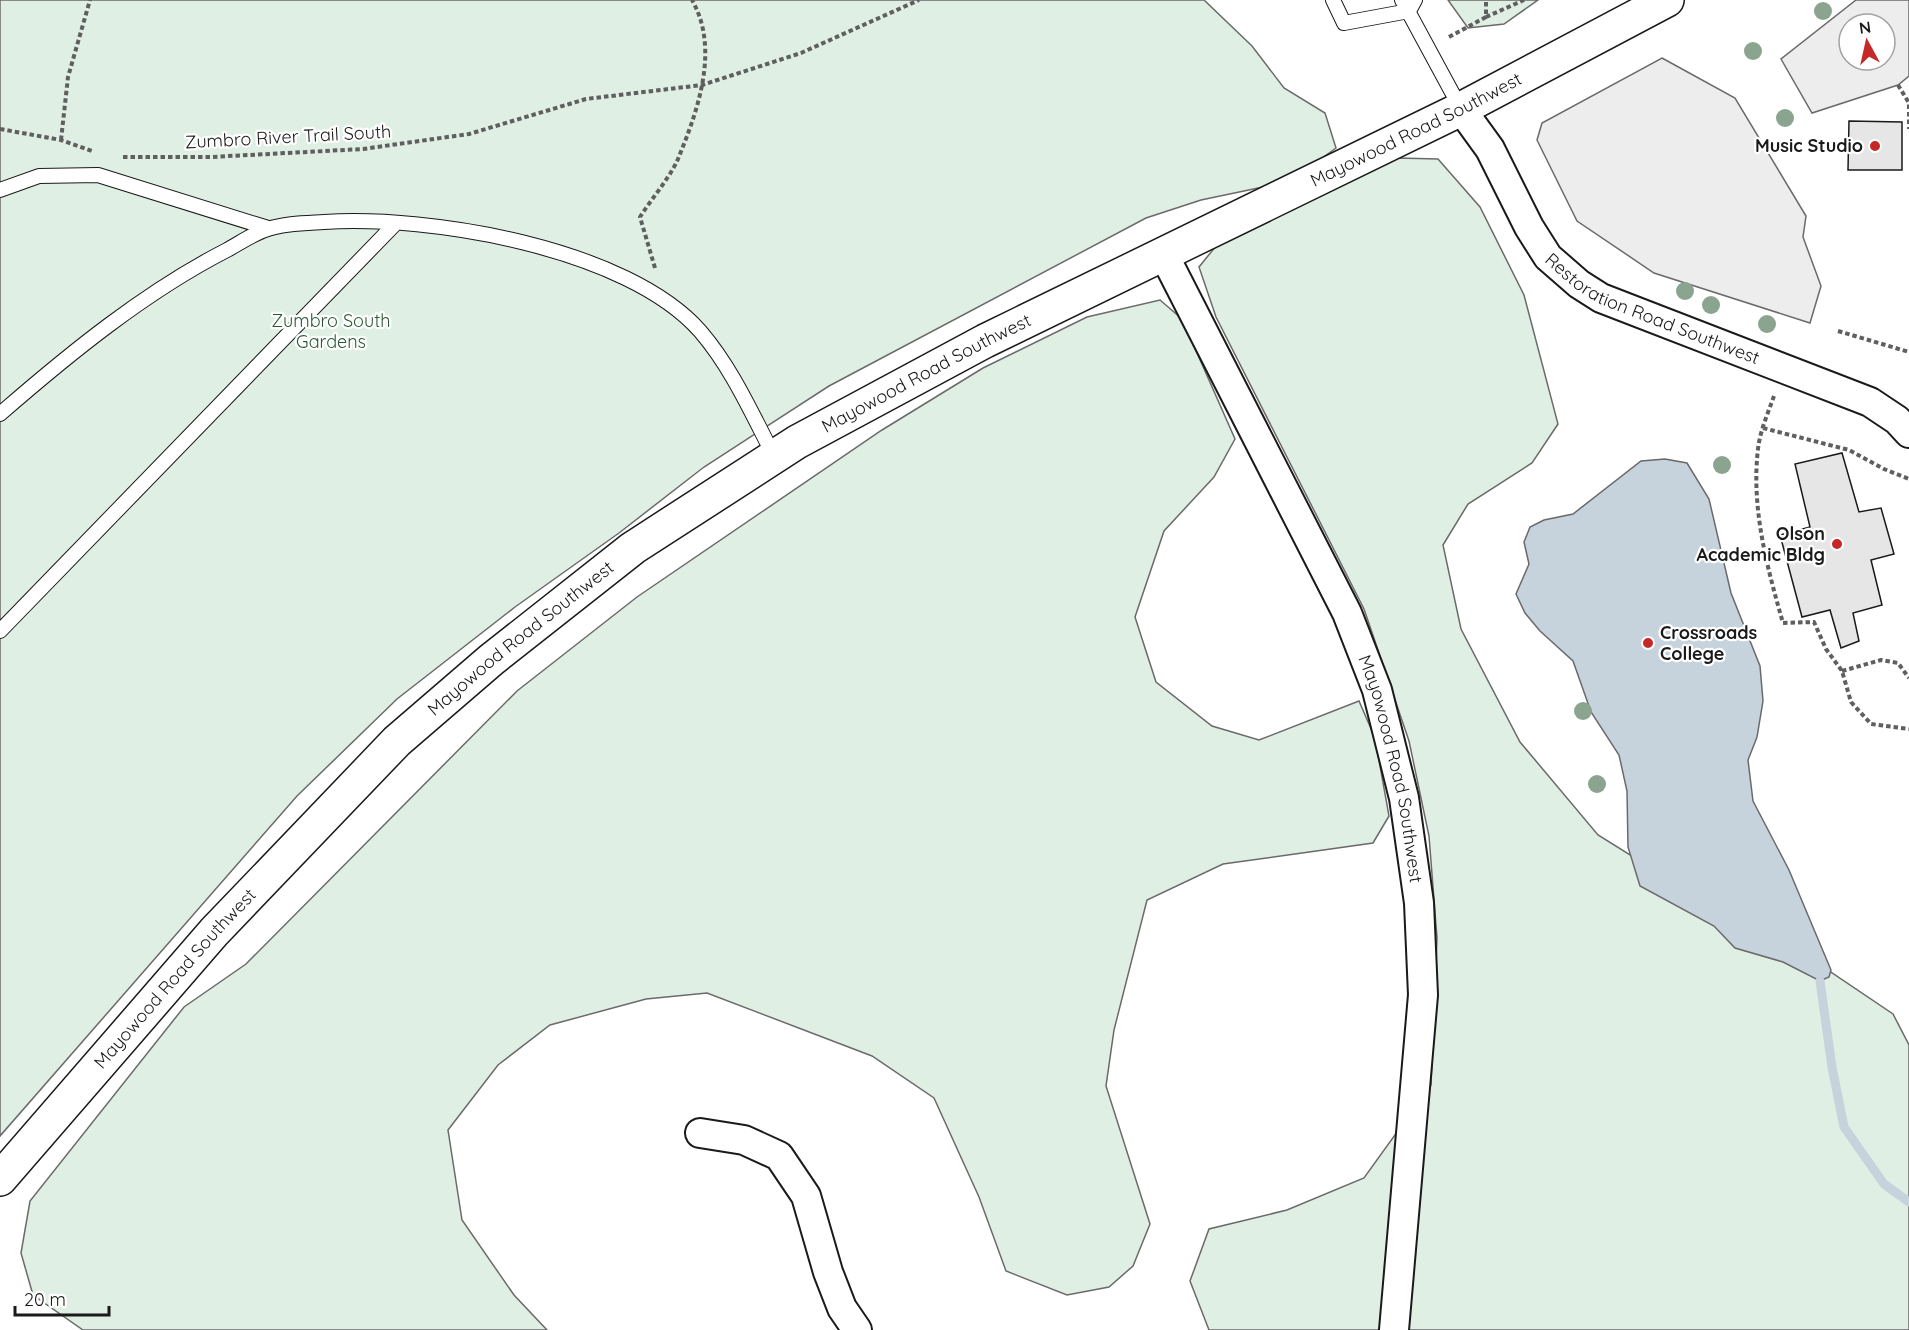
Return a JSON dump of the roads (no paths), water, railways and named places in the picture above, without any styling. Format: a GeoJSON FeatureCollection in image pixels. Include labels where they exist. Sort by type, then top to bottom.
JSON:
{"type":"FeatureCollection","features":[{"type":"Feature","properties":{"kind":"street","name":"Mayowood Road Southwest"},"geometry":{"type":"LineString","coordinates":[[0,1179],[214,932],[397,741],[491,660],[633,548],[774,456],[985,341],[1461,109],[1667,0]]}},
{"type":"Feature","properties":{"kind":"street","name":"Restoration Road Southwest"},"geometry":{"type":"LineString","coordinates":[[1461,109],[1490,149],[1528,227],[1548,257],[1578,284],[1601,298],[1870,402],[1897,420],[1909,434]]}},
{"type":"Feature","properties":{"kind":"street","name":"Mayowood Road Southwest"},"geometry":{"type":"LineString","coordinates":[[1163,253],[1347,613],[1377,690],[1404,798],[1419,903],[1423,995],[1394,1330]]}},
{"type":"Feature","properties":{"kind":"street"},"geometry":{"type":"LineString","coordinates":[[700,1133],[744,1140],[779,1156],[806,1196],[828,1272],[842,1308],[857,1330]]}},
{"type":"Feature","properties":{"kind":"lane"},"geometry":{"type":"LineString","coordinates":[[1333,0],[1344,23],[1409,4],[1428,48],[1461,109]]}},
{"type":"Feature","properties":{"kind":"lane"},"geometry":{"type":"LineString","coordinates":[[0,190],[39,176],[98,175],[268,228],[345,221],[396,223],[475,232],[580,259],[626,277],[666,301],[700,331],[732,375],[774,456]]}},
{"type":"Feature","properties":{"kind":"lane"},"geometry":{"type":"LineString","coordinates":[[0,632],[396,223]]}},
{"type":"Feature","properties":{"kind":"lane"},"geometry":{"type":"LineString","coordinates":[[0,414],[36,383],[192,268],[268,228]]}},
{"type":"Feature","properties":{"kind":"waterway"},"geometry":{"type":"LineString","coordinates":[[1820,981],[1832,1067],[1844,1127],[1884,1184],[1909,1202]]}},
{"type":"Feature","properties":{"kind":"place","name":"Music Studio"},"geometry":{"type":"Point","coordinates":[1875,146]}},
{"type":"Feature","properties":{"kind":"place","name":"Olson Academic Bldg"},"geometry":{"type":"Point","coordinates":[1837,544]}},
{"type":"Feature","properties":{"kind":"place","name":"Crossroads College"},"geometry":{"type":"Point","coordinates":[1648,643]}},
{"type":"Feature","properties":{"kind":"park label","name":"Zumbro South Gardens"},"geometry":{"type":"Point","coordinates":[331,331]}}]}
